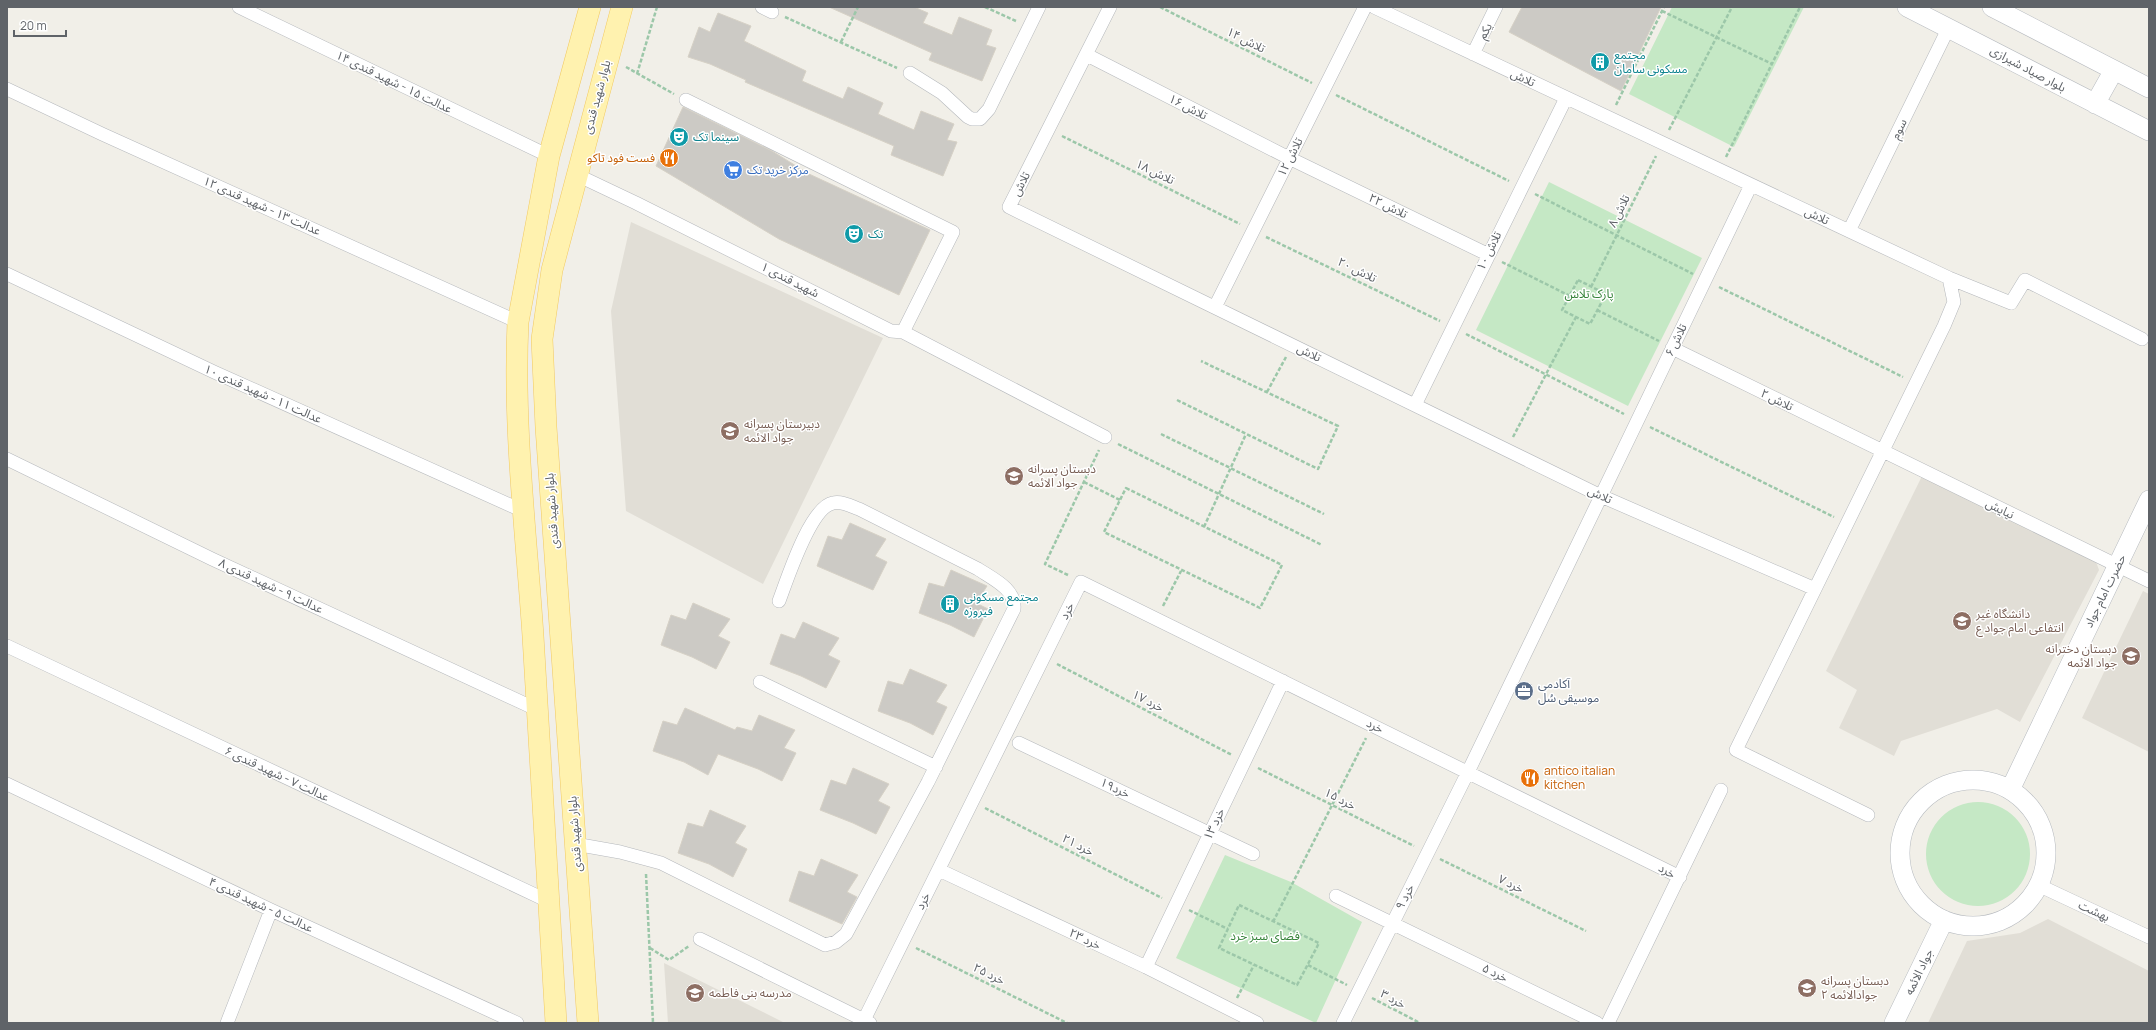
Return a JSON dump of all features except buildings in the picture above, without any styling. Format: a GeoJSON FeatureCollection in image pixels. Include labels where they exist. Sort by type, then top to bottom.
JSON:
{"type":"FeatureCollection","features":[{"type":"Feature","properties":{"kind":"main road"},"geometry":{"type":"LineString","coordinates":[[556,1023],[536,709],[533,635],[521,510],[518,428],[518,322],[549,156],[590,7]]}},
{"type":"Feature","properties":{"kind":"main road","name":"بلوار شهید قندی"},"geometry":{"type":"LineString","coordinates":[[588,1023],[556,575],[542,339],[552,270],[622,7]]}},
{"type":"Feature","properties":{"kind":"main road"},"geometry":{"type":"LineString","coordinates":[[527,576],[531,582],[538,586],[546,586],[552,582],[556,575]]}},
{"type":"Feature","properties":{"kind":"main road"},"geometry":{"type":"LineString","coordinates":[[533,635],[534,627],[538,621],[546,618],[553,619],[560,623]]}},
{"type":"Feature","properties":{"kind":"street","name":"عدالت ۱۵ - شهید قندی ۱۴"},"geometry":{"type":"LineString","coordinates":[[239,7],[549,156]]}},
{"type":"Feature","properties":{"kind":"street"},"geometry":{"type":"LineString","coordinates":[[910,73],[942,93],[968,117],[972,119],[980,119],[989,109],[1039,7]]}},
{"type":"Feature","properties":{"kind":"street","name":"تلاش"},"geometry":{"type":"LineString","coordinates":[[1110,7],[1009,207],[1601,496],[1815,589]]}},
{"type":"Feature","properties":{"kind":"street","name":"تلاش ۱۲"},"geometry":{"type":"LineString","coordinates":[[1215,307],[1365,7]]}},
{"type":"Feature","properties":{"kind":"street","name":"تلاش"},"geometry":{"type":"LineString","coordinates":[[1374,7],[1949,278],[2011,303],[2025,280],[2142,338]]}},
{"type":"Feature","properties":{"kind":"street","name":"یکم"},"geometry":{"type":"LineString","coordinates":[[1473,54],[1496,7]]}},
{"type":"Feature","properties":{"kind":"street","name":"بلوار صیاد شیرازی"},"geometry":{"type":"LineString","coordinates":[[1907,7],[1949,27],[2149,131]]}},
{"type":"Feature","properties":{"kind":"street"},"geometry":{"type":"LineString","coordinates":[[1992,7],[2149,88]]}},
{"type":"Feature","properties":{"kind":"street","name":"سوم"},"geometry":{"type":"LineString","coordinates":[[1849,231],[1949,27]]}},
{"type":"Feature","properties":{"kind":"street","name":"تلاش ۱۶"},"geometry":{"type":"LineString","coordinates":[[1087,55],[1289,158]]}},
{"type":"Feature","properties":{"kind":"street"},"geometry":{"type":"LineString","coordinates":[[2095,104],[2114,70]]}},
{"type":"Feature","properties":{"kind":"street","name":"عدالت ۱۳ - شهید قندی ۱۲"},"geometry":{"type":"LineString","coordinates":[[7,89],[102,134],[518,322]]}},
{"type":"Feature","properties":{"kind":"street","name":"تلاش ۱۰"},"geometry":{"type":"LineString","coordinates":[[1415,405],[1487,254],[1566,98]]}},
{"type":"Feature","properties":{"kind":"street"},"geometry":{"type":"LineString","coordinates":[[686,100],[952,232],[903,332]]}},
{"type":"Feature","properties":{"kind":"street","name":"تلاش ۲۲"},"geometry":{"type":"LineString","coordinates":[[1289,158],[1487,254]]}},
{"type":"Feature","properties":{"kind":"street","name":"شهيد قندی ۱"},"geometry":{"type":"LineString","coordinates":[[577,175],[891,331],[903,332],[1105,437]]}},
{"type":"Feature","properties":{"kind":"street","name":"تلاش ۶"},"geometry":{"type":"LineString","coordinates":[[1601,496],[1751,185]]}},
{"type":"Feature","properties":{"kind":"street","name":"عدالت ۱۱ - شهید قندی ۱۰"},"geometry":{"type":"LineString","coordinates":[[7,274],[214,372],[521,510]]}},
{"type":"Feature","properties":{"kind":"street"},"geometry":{"type":"LineString","coordinates":[[1868,815],[1736,750],[1916,384],[1954,302],[1949,278]]}},
{"type":"Feature","properties":{"kind":"street","name":"تلاش ۲"},"geometry":{"type":"LineString","coordinates":[[1672,348],[1882,452]]}},
{"type":"Feature","properties":{"kind":"street","name":"نیایش"},"geometry":{"type":"LineString","coordinates":[[1882,452],[2149,581]]}},
{"type":"Feature","properties":{"kind":"street","name":"عدالت ۹ - شهید قندی ۸"},"geometry":{"type":"LineString","coordinates":[[7,459],[212,559],[536,709]]}},
{"type":"Feature","properties":{"kind":"street"},"geometry":{"type":"LineString","coordinates":[[1468,772],[1601,496]]}},
{"type":"Feature","properties":{"kind":"street","name":"حضرت امام جواد"},"geometry":{"type":"LineString","coordinates":[[2010,790],[2149,500]]}},
{"type":"Feature","properties":{"kind":"street"},"geometry":{"type":"LineString","coordinates":[[575,844],[645,858],[661,864],[802,935],[825,945],[836,942],[846,934],[855,920],[936,767],[1014,609],[1013,595],[997,581],[978,569],[859,509],[842,503],[832,503],[817,514],[809,527],[779,601]]}},
{"type":"Feature","properties":{"kind":"street","name":"خرد"},"geometry":{"type":"LineString","coordinates":[[867,1022],[903,942],[938,870],[1081,582],[1680,877],[1608,1023]]}},
{"type":"Feature","properties":{"kind":"street","name":"عدالت ۷ - شهید قندی ۶"},"geometry":{"type":"LineString","coordinates":[[7,646],[548,900]]}},
{"type":"Feature","properties":{"kind":"street","name":"خرد ۱۳"},"geometry":{"type":"LineString","coordinates":[[1146,967],[1282,681]]}},
{"type":"Feature","properties":{"kind":"street"},"geometry":{"type":"LineString","coordinates":[[760,682],[936,767]]}},
{"type":"Feature","properties":{"kind":"street","name":"خرد۱۹"},"geometry":{"type":"LineString","coordinates":[[1019,743],[1210,832],[1253,854]]}},
{"type":"Feature","properties":{"kind":"street","name":"خرد ۹"},"geometry":{"type":"LineString","coordinates":[[1343,1023],[1468,772]]}},
{"type":"Feature","properties":{"kind":"street"},"geometry":{"type":"LineString","coordinates":[[1968,780],[1990,782],[2010,790],[2027,804],[2039,822],[2045,843],[2045,865],[2038,886],[2026,904],[2008,917],[1988,925],[1965,926],[1944,920],[1925,909],[1911,892],[1902,872],[1899,851],[1903,830],[1913,810],[1928,795],[1947,784],[1968,780]]}},
{"type":"Feature","properties":{"kind":"street","name":"عدالت ۵ - شهید قندی ۴"},"geometry":{"type":"LineString","coordinates":[[7,784],[271,910],[517,1023]]}},
{"type":"Feature","properties":{"kind":"street"},"geometry":{"type":"LineString","coordinates":[[1680,877],[1721,790]]}},
{"type":"Feature","properties":{"kind":"street","name":"خرد ۲۳"},"geometry":{"type":"LineString","coordinates":[[938,870],[1146,967],[1257,1023]]}},
{"type":"Feature","properties":{"kind":"street","name":"بهشت"},"geometry":{"type":"LineString","coordinates":[[2038,886],[2149,936]]}},
{"type":"Feature","properties":{"kind":"street","name":"خرد ۵"},"geometry":{"type":"LineString","coordinates":[[1336,896],[1597,1023]]}},
{"type":"Feature","properties":{"kind":"street"},"geometry":{"type":"LineString","coordinates":[[227,1023],[271,910]]}},
{"type":"Feature","properties":{"kind":"street","name":"جواد الائمه"},"geometry":{"type":"LineString","coordinates":[[1894,1023],[1944,920]]}},
{"type":"Feature","properties":{"kind":"street"},"geometry":{"type":"LineString","coordinates":[[700,939],[867,1022]]}},
{"type":"Feature","properties":{"kind":"path"},"geometry":{"type":"LineString","coordinates":[[637,74],[658,7]]}},
{"type":"Feature","properties":{"kind":"path"},"geometry":{"type":"LineString","coordinates":[[841,42],[858,7]]}},
{"type":"Feature","properties":{"kind":"path"},"geometry":{"type":"LineString","coordinates":[[985,7],[1029,28]]}},
{"type":"Feature","properties":{"kind":"path","name":"تلاش ۱۴"},"geometry":{"type":"LineString","coordinates":[[1160,7],[1522,187],[1616,236],[1916,384]]}},
{"type":"Feature","properties":{"kind":"path"},"geometry":{"type":"LineString","coordinates":[[1609,118],[1664,7]]}},
{"type":"Feature","properties":{"kind":"path","name":"تلاش ۸"},"geometry":{"type":"LineString","coordinates":[[1591,287],[1662,143],[1732,7]]}},
{"type":"Feature","properties":{"kind":"path"},"geometry":{"type":"LineString","coordinates":[[1720,170],[1800,7]]}},
{"type":"Feature","properties":{"kind":"path"},"geometry":{"type":"LineString","coordinates":[[767,9],[910,73]]}},
{"type":"Feature","properties":{"kind":"path"},"geometry":{"type":"LineString","coordinates":[[1662,11],[1772,64]]}},
{"type":"Feature","properties":{"kind":"path"},"geometry":{"type":"LineString","coordinates":[[608,58],[686,100]]}},
{"type":"Feature","properties":{"kind":"path","name":"تلاش ۱۸"},"geometry":{"type":"LineString","coordinates":[[1049,129],[1253,230]]}},
{"type":"Feature","properties":{"kind":"path","name":"تلاش ۲۰"},"geometry":{"type":"LineString","coordinates":[[1253,230],[1453,327]]}},
{"type":"Feature","properties":{"kind":"path"},"geometry":{"type":"LineString","coordinates":[[1487,254],[1570,296]]}},
{"type":"Feature","properties":{"kind":"path"},"geometry":{"type":"LineString","coordinates":[[1578,280],[1606,294],[1590,324],[1562,310],[1570,296],[1578,280]]}},
{"type":"Feature","properties":{"kind":"path"},"geometry":{"type":"LineString","coordinates":[[1597,310],[1672,348]]}},
{"type":"Feature","properties":{"kind":"path"},"geometry":{"type":"LineString","coordinates":[[1507,450],[1576,317]]}},
{"type":"Feature","properties":{"kind":"path"},"geometry":{"type":"LineString","coordinates":[[1267,392],[1292,345]]}},
{"type":"Feature","properties":{"kind":"path"},"geometry":{"type":"LineString","coordinates":[[1177,400],[1318,469],[1338,426],[1201,361]]}},
{"type":"Feature","properties":{"kind":"path"},"geometry":{"type":"LineString","coordinates":[[1161,434],[1324,514]]}},
{"type":"Feature","properties":{"kind":"path"},"geometry":{"type":"LineString","coordinates":[[1204,527],[1246,434]]}},
{"type":"Feature","properties":{"kind":"path"},"geometry":{"type":"LineString","coordinates":[[1081,582],[1045,564],[1105,437],[1322,545]]}},
{"type":"Feature","properties":{"kind":"path"},"geometry":{"type":"LineString","coordinates":[[1084,482],[1120,500]]}},
{"type":"Feature","properties":{"kind":"path"},"geometry":{"type":"LineString","coordinates":[[1126,488],[1204,527],[1282,565],[1260,608],[1104,532],[1126,488]]}},
{"type":"Feature","properties":{"kind":"path"},"geometry":{"type":"LineString","coordinates":[[1157,619],[1181,572]]}},
{"type":"Feature","properties":{"kind":"path","name":"خرد ۱۷"},"geometry":{"type":"LineString","coordinates":[[1044,658],[1244,761]]}},
{"type":"Feature","properties":{"kind":"path"},"geometry":{"type":"LineString","coordinates":[[1273,922],[1331,804],[1373,725]]}},
{"type":"Feature","properties":{"kind":"path","name":"خرد ۱۵"},"geometry":{"type":"LineString","coordinates":[[1244,761],[1427,853]]}},
{"type":"Feature","properties":{"kind":"path","name":"خرد ۲۱"},"geometry":{"type":"LineString","coordinates":[[972,802],[1228,929]]}},
{"type":"Feature","properties":{"kind":"path","name":"خرد ۷"},"geometry":{"type":"LineString","coordinates":[[1427,853],[1586,931]]}},
{"type":"Feature","properties":{"kind":"path"},"geometry":{"type":"LineString","coordinates":[[645,858],[653,1023]]}},
{"type":"Feature","properties":{"kind":"path"},"geometry":{"type":"LineString","coordinates":[[1239,905],[1319,944],[1297,985],[1219,948],[1228,929],[1239,905]]}},
{"type":"Feature","properties":{"kind":"path"},"geometry":{"type":"LineString","coordinates":[[649,948],[669,960],[700,939]]}},
{"type":"Feature","properties":{"kind":"path","name":"خرد ۲۵"},"geometry":{"type":"LineString","coordinates":[[903,942],[1067,1023]]}},
{"type":"Feature","properties":{"kind":"path"},"geometry":{"type":"LineString","coordinates":[[1230,1010],[1254,965]]}},
{"type":"Feature","properties":{"kind":"path","name":"خرد ۳"},"geometry":{"type":"LineString","coordinates":[[1308,965],[1420,1023]]}},
{"type":"Feature","properties":{"kind":"shaded area","name":"دبیرستان پسرانه جواد الائمه"},"geometry":{"type":"Polygon","coordinates":[[[631,222],[883,338],[763,584],[626,511],[611,311],[631,222]]]}},
{"type":"Feature","properties":{"kind":"shaded area","name":"دانشگاه غیر انتفاعی امام جواد ع"},"geometry":{"type":"Polygon","coordinates":[[[1924,472],[2095,559],[2099,570],[2020,722],[1997,709],[1901,741],[1894,756],[1839,728],[1857,690],[1826,671],[1924,472]]]}},
{"type":"Feature","properties":{"kind":"shaded area","name":"دبستان دخترانه جواد الائمه"},"geometry":{"type":"Polygon","coordinates":[[[2143,591],[2149,594],[2149,752],[2082,718],[2143,591]]]}},
{"type":"Feature","properties":{"kind":"shaded area"},"geometry":{"type":"Polygon","coordinates":[[[2048,919],[2149,971],[2149,1023],[1928,1023],[1967,941],[2020,933],[2048,919]]]}},
{"type":"Feature","properties":{"kind":"shaded area","name":"مدرسه بنی فاطمه"},"geometry":{"type":"Polygon","coordinates":[[[664,963],[785,1023],[668,1023],[664,963]]]}},
{"type":"Feature","properties":{"kind":"green space"},"geometry":{"type":"Polygon","coordinates":[[[1672,7],[1804,7],[1734,147],[1629,94],[1672,7]]]}},
{"type":"Feature","properties":{"kind":"green space","name":"پارک تلاش"},"geometry":{"type":"Polygon","coordinates":[[[1549,182],[1702,258],[1628,406],[1476,330],[1549,182]]]}},
{"type":"Feature","properties":{"kind":"green space"},"geometry":{"type":"Polygon","coordinates":[[[1978,802],[1998,806],[2015,817],[2026,834],[2030,854],[2026,874],[2015,891],[1998,902],[1978,906],[1958,902],[1941,891],[1930,874],[1926,854],[1930,834],[1941,817],[1958,806],[1978,802]]]}},
{"type":"Feature","properties":{"kind":"green space","name":"فضای سبز خرد"},"geometry":{"type":"Polygon","coordinates":[[[1225,855],[1291,882],[1362,922],[1316,1023],[1176,958],[1225,855]]]}},
{"type":"Feature","properties":{"kind":"place","name":"مجتمع مسکونی سامان"},"geometry":{"type":"Point","coordinates":[1600,62]}},
{"type":"Feature","properties":{"kind":"place","name":"سینما تک"},"geometry":{"type":"Point","coordinates":[679,137]}},
{"type":"Feature","properties":{"kind":"place","name":"فست فود تاکو"},"geometry":{"type":"Point","coordinates":[669,158]}},
{"type":"Feature","properties":{"kind":"place","name":"مرکز خرید تک"},"geometry":{"type":"Point","coordinates":[733,170]}},
{"type":"Feature","properties":{"kind":"place","name":"تک"},"geometry":{"type":"Point","coordinates":[854,234]}},
{"type":"Feature","properties":{"kind":"place","name":"دبیرستان پسرانه جواد الائمه"},"geometry":{"type":"Point","coordinates":[730,431]}},
{"type":"Feature","properties":{"kind":"place","name":"دبستان پسرانه جواد الائمه"},"geometry":{"type":"Point","coordinates":[1014,476]}},
{"type":"Feature","properties":{"kind":"place","name":"مجتمع مسکونی فیروزه"},"geometry":{"type":"Point","coordinates":[950,604]}},
{"type":"Feature","properties":{"kind":"place","name":"دانشگاه غیر انتفاعی امام جواد ع"},"geometry":{"type":"Point","coordinates":[1962,621]}},
{"type":"Feature","properties":{"kind":"place","name":"دبستان دخترانه جواد الائمه"},"geometry":{"type":"Point","coordinates":[2131,656]}},
{"type":"Feature","properties":{"kind":"place","name":"آکادمی موسیقی سُل"},"geometry":{"type":"Point","coordinates":[1524,691]}},
{"type":"Feature","properties":{"kind":"place","name":"antico italian kitchen"},"geometry":{"type":"Point","coordinates":[1530,778]}},
{"type":"Feature","properties":{"kind":"place","name":"دبستان پسرانه جوادالائمه ۲"},"geometry":{"type":"Point","coordinates":[1807,988]}},
{"type":"Feature","properties":{"kind":"place","name":"مدرسه بنی فاطمه"},"geometry":{"type":"Point","coordinates":[695,993]}}]}
